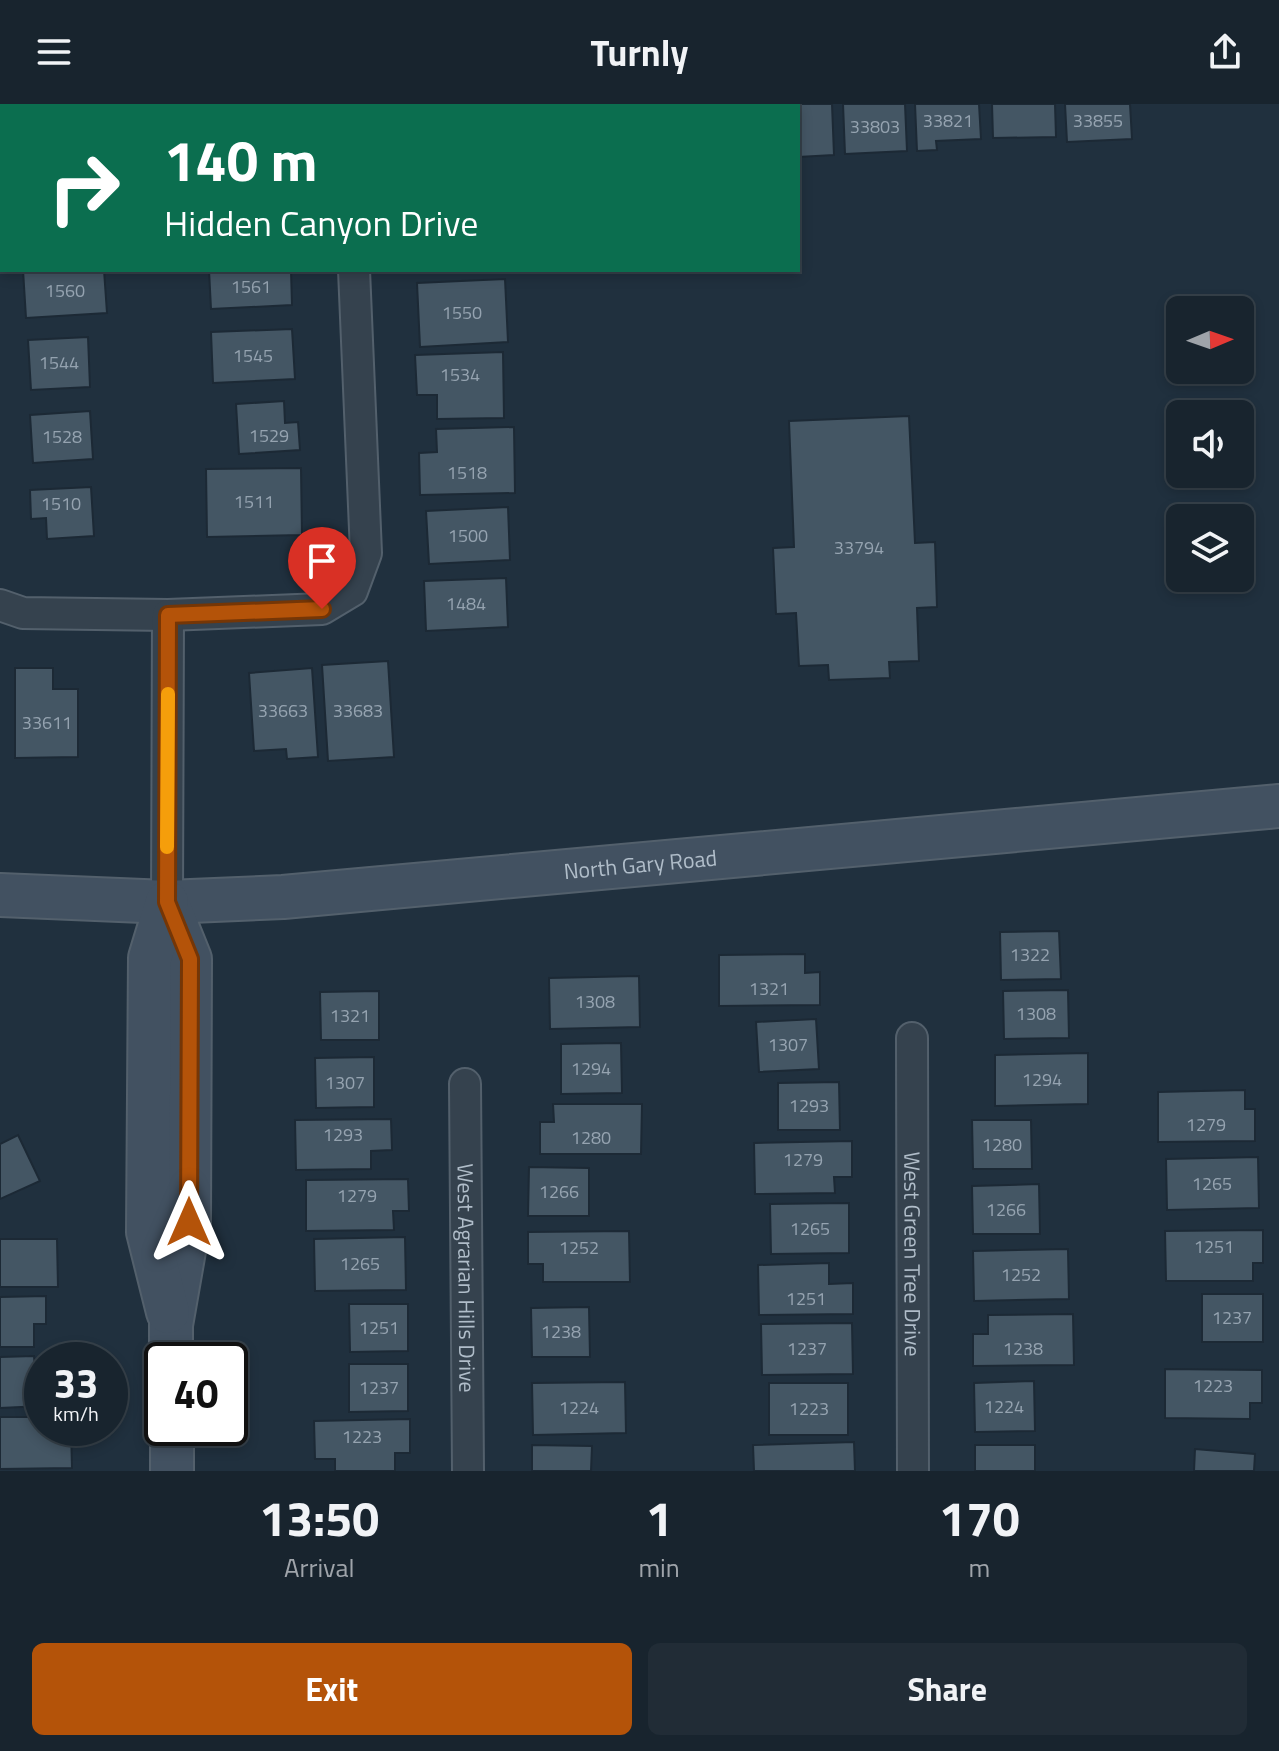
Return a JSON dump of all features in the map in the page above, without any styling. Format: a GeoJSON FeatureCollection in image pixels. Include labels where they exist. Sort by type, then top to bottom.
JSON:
{"type":"FeatureCollection","features":[{"type":"Feature","properties":{"kind":"main road","name":"North Gary Road"},"geometry":{"type":"LineString","coordinates":[[0,895],[167,902],[283,897],[1279,806]]}},
{"type":"Feature","properties":{"kind":"main road"},"geometry":{"type":"LineString","coordinates":[[167,902],[190,959],[189,1222],[171,1342]]}},
{"type":"Feature","properties":{"kind":"main road"},"geometry":{"type":"LineString","coordinates":[[172,1446],[172,1471]]}},
{"type":"Feature","properties":{"kind":"street"},"geometry":{"type":"LineString","coordinates":[[0,605],[23,613],[168,615],[322,609],[352,591],[366,553],[354,272]]}},
{"type":"Feature","properties":{"kind":"street"},"geometry":{"type":"LineString","coordinates":[[167,902],[168,615]]}},
{"type":"Feature","properties":{"kind":"street","name":"West Green Tree Drive"},"geometry":{"type":"LineString","coordinates":[[912,1038],[913,1471]]}},
{"type":"Feature","properties":{"kind":"street","name":"West Agrarian Hills Drive"},"geometry":{"type":"LineString","coordinates":[[465,1084],[468,1471]]}},
{"type":"Feature","properties":{"kind":"building"},"geometry":{"type":"Polygon","coordinates":[[[800,104],[832,104],[834,155],[800,157],[800,104]]]}},
{"type":"Feature","properties":{"kind":"building"},"geometry":{"type":"Polygon","coordinates":[[[843,104],[905,104],[907,151],[845,154],[843,104]]]}},
{"type":"Feature","properties":{"kind":"building"},"geometry":{"type":"Polygon","coordinates":[[[915,104],[979,104],[981,139],[936,141],[937,150],[917,151],[915,104]]]}},
{"type":"Feature","properties":{"kind":"building"},"geometry":{"type":"Polygon","coordinates":[[[992,104],[1055,104],[1056,137],[993,138],[992,104]]]}},
{"type":"Feature","properties":{"kind":"building"},"geometry":{"type":"Polygon","coordinates":[[[1065,104],[1130,104],[1132,139],[1067,142],[1065,104]]]}},
{"type":"Feature","properties":{"kind":"building"},"geometry":{"type":"Polygon","coordinates":[[[23,272],[104,272],[107,313],[26,318],[23,272]]]}},
{"type":"Feature","properties":{"kind":"building"},"geometry":{"type":"Polygon","coordinates":[[[209,272],[291,272],[292,305],[211,309],[209,272]]]}},
{"type":"Feature","properties":{"kind":"building"},"geometry":{"type":"Polygon","coordinates":[[[505,279],[508,342],[420,347],[417,283],[505,279]]]}},
{"type":"Feature","properties":{"kind":"building"},"geometry":{"type":"Polygon","coordinates":[[[292,329],[295,379],[213,383],[211,332],[292,329]]]}},
{"type":"Feature","properties":{"kind":"building"},"geometry":{"type":"Polygon","coordinates":[[[88,337],[90,387],[31,390],[28,340],[88,337]]]}},
{"type":"Feature","properties":{"kind":"building"},"geometry":{"type":"Polygon","coordinates":[[[503,352],[504,418],[437,419],[437,395],[417,395],[415,355],[503,352]]]}},
{"type":"Feature","properties":{"kind":"building"},"geometry":{"type":"Polygon","coordinates":[[[284,401],[285,423],[298,422],[300,450],[239,454],[236,404],[284,401]]]}},
{"type":"Feature","properties":{"kind":"building"},"geometry":{"type":"Polygon","coordinates":[[[90,411],[93,459],[33,463],[30,415],[90,411]]]}},
{"type":"Feature","properties":{"kind":"building"},"geometry":{"type":"Polygon","coordinates":[[[909,416],[915,543],[935,542],[937,607],[917,608],[919,661],[889,662],[890,678],[829,680],[828,665],[799,666],[796,613],[776,614],[773,548],[794,547],[789,421],[909,416]]]}},
{"type":"Feature","properties":{"kind":"building"},"geometry":{"type":"Polygon","coordinates":[[[514,427],[515,493],[420,495],[419,453],[437,452],[436,429],[514,427]]]}},
{"type":"Feature","properties":{"kind":"building"},"geometry":{"type":"Polygon","coordinates":[[[301,468],[302,535],[207,537],[206,469],[301,468]]]}},
{"type":"Feature","properties":{"kind":"building"},"geometry":{"type":"Polygon","coordinates":[[[91,487],[94,536],[47,539],[46,518],[31,519],[30,490],[91,487]]]}},
{"type":"Feature","properties":{"kind":"building"},"geometry":{"type":"Polygon","coordinates":[[[508,507],[510,560],[429,564],[426,511],[508,507]]]}},
{"type":"Feature","properties":{"kind":"building"},"geometry":{"type":"Polygon","coordinates":[[[506,578],[508,627],[426,631],[424,581],[506,578]]]}},
{"type":"Feature","properties":{"kind":"building"},"geometry":{"type":"Polygon","coordinates":[[[388,661],[394,757],[328,761],[322,665],[388,661]]]}},
{"type":"Feature","properties":{"kind":"building"},"geometry":{"type":"Polygon","coordinates":[[[15,668],[53,668],[53,689],[78,689],[78,757],[15,758],[15,668]]]}},
{"type":"Feature","properties":{"kind":"building"},"geometry":{"type":"Polygon","coordinates":[[[312,668],[318,757],[287,759],[286,749],[254,751],[249,673],[312,668]]]}},
{"type":"Feature","properties":{"kind":"building"},"geometry":{"type":"Polygon","coordinates":[[[1059,931],[1061,979],[1001,980],[1000,932],[1059,931]]]}},
{"type":"Feature","properties":{"kind":"building"},"geometry":{"type":"Polygon","coordinates":[[[805,954],[805,973],[820,972],[820,1005],[719,1006],[719,955],[805,954]]]}},
{"type":"Feature","properties":{"kind":"building"},"geometry":{"type":"Polygon","coordinates":[[[639,976],[640,1027],[550,1029],[549,978],[639,976]]]}},
{"type":"Feature","properties":{"kind":"building"},"geometry":{"type":"Polygon","coordinates":[[[1068,990],[1069,1038],[1004,1039],[1003,991],[1068,990]]]}},
{"type":"Feature","properties":{"kind":"building"},"geometry":{"type":"Polygon","coordinates":[[[379,991],[379,1040],[321,1040],[320,992],[379,991]]]}},
{"type":"Feature","properties":{"kind":"building"},"geometry":{"type":"Polygon","coordinates":[[[816,1019],[819,1069],[759,1072],[756,1022],[816,1019]]]}},
{"type":"Feature","properties":{"kind":"building"},"geometry":{"type":"Polygon","coordinates":[[[621,1043],[622,1093],[561,1094],[561,1044],[621,1043]]]}},
{"type":"Feature","properties":{"kind":"building"},"geometry":{"type":"Polygon","coordinates":[[[1088,1053],[1088,1104],[995,1106],[995,1055],[1088,1053]]]}},
{"type":"Feature","properties":{"kind":"building"},"geometry":{"type":"Polygon","coordinates":[[[374,1057],[374,1107],[316,1108],[315,1058],[374,1057]]]}},
{"type":"Feature","properties":{"kind":"building"},"geometry":{"type":"Polygon","coordinates":[[[839,1082],[840,1130],[778,1130],[778,1083],[839,1082]]]}},
{"type":"Feature","properties":{"kind":"building"},"geometry":{"type":"Polygon","coordinates":[[[1245,1090],[1245,1109],[1255,1109],[1255,1141],[1158,1142],[1158,1092],[1245,1090]]]}},
{"type":"Feature","properties":{"kind":"building"},"geometry":{"type":"Polygon","coordinates":[[[553,1104],[642,1104],[641,1154],[540,1154],[540,1122],[554,1122],[553,1104]]]}},
{"type":"Feature","properties":{"kind":"building"},"geometry":{"type":"Polygon","coordinates":[[[391,1119],[392,1150],[371,1151],[371,1169],[296,1170],[295,1120],[391,1119]]]}},
{"type":"Feature","properties":{"kind":"building"},"geometry":{"type":"Polygon","coordinates":[[[972,1120],[1031,1120],[1032,1169],[973,1169],[972,1120]]]}},
{"type":"Feature","properties":{"kind":"building"},"geometry":{"type":"Polygon","coordinates":[[[18,1135],[40,1181],[0,1199],[0,1144],[18,1135]]]}},
{"type":"Feature","properties":{"kind":"building"},"geometry":{"type":"Polygon","coordinates":[[[852,1141],[852,1177],[834,1177],[835,1193],[755,1194],[754,1143],[852,1141]]]}},
{"type":"Feature","properties":{"kind":"building"},"geometry":{"type":"Polygon","coordinates":[[[1258,1157],[1259,1208],[1167,1210],[1166,1159],[1258,1157]]]}},
{"type":"Feature","properties":{"kind":"building"},"geometry":{"type":"Polygon","coordinates":[[[529,1167],[589,1168],[589,1216],[528,1216],[529,1167]]]}},
{"type":"Feature","properties":{"kind":"building"},"geometry":{"type":"Polygon","coordinates":[[[408,1179],[409,1211],[393,1211],[394,1230],[306,1231],[306,1180],[408,1179]]]}},
{"type":"Feature","properties":{"kind":"building"},"geometry":{"type":"Polygon","coordinates":[[[1039,1184],[1040,1234],[973,1234],[972,1186],[1039,1184]]]}},
{"type":"Feature","properties":{"kind":"building"},"geometry":{"type":"Polygon","coordinates":[[[849,1203],[849,1253],[771,1254],[770,1204],[849,1203]]]}},
{"type":"Feature","properties":{"kind":"building"},"geometry":{"type":"Polygon","coordinates":[[[1263,1230],[1263,1263],[1253,1263],[1253,1281],[1166,1281],[1165,1231],[1263,1230]]]}},
{"type":"Feature","properties":{"kind":"building"},"geometry":{"type":"Polygon","coordinates":[[[629,1231],[630,1282],[543,1282],[543,1264],[528,1264],[528,1232],[629,1231]]]}},
{"type":"Feature","properties":{"kind":"building"},"geometry":{"type":"Polygon","coordinates":[[[405,1237],[406,1290],[315,1291],[314,1239],[405,1237]]]}},
{"type":"Feature","properties":{"kind":"building"},"geometry":{"type":"Polygon","coordinates":[[[0,1239],[57,1239],[58,1287],[0,1287],[0,1239]]]}},
{"type":"Feature","properties":{"kind":"building"},"geometry":{"type":"Polygon","coordinates":[[[1068,1249],[1069,1299],[974,1301],[973,1251],[1068,1249]]]}},
{"type":"Feature","properties":{"kind":"building"},"geometry":{"type":"Polygon","coordinates":[[[829,1263],[829,1284],[853,1283],[853,1314],[759,1315],[758,1265],[829,1263]]]}},
{"type":"Feature","properties":{"kind":"building"},"geometry":{"type":"Polygon","coordinates":[[[1202,1294],[1263,1294],[1263,1342],[1202,1342],[1202,1294]]]}},
{"type":"Feature","properties":{"kind":"building"},"geometry":{"type":"Polygon","coordinates":[[[46,1296],[46,1324],[34,1324],[34,1342],[24,1342],[24,1347],[0,1347],[0,1297],[46,1296]]]}},
{"type":"Feature","properties":{"kind":"building"},"geometry":{"type":"Polygon","coordinates":[[[349,1304],[408,1304],[408,1351],[350,1352],[349,1304]]]}},
{"type":"Feature","properties":{"kind":"building"},"geometry":{"type":"Polygon","coordinates":[[[589,1307],[590,1357],[532,1357],[531,1308],[589,1307]]]}},
{"type":"Feature","properties":{"kind":"building"},"geometry":{"type":"Polygon","coordinates":[[[1073,1314],[1074,1365],[973,1366],[973,1334],[988,1334],[988,1315],[1073,1314]]]}},
{"type":"Feature","properties":{"kind":"building"},"geometry":{"type":"Polygon","coordinates":[[[852,1323],[853,1374],[762,1375],[761,1324],[852,1323]]]}},
{"type":"Feature","properties":{"kind":"building"},"geometry":{"type":"Polygon","coordinates":[[[24,1356],[24,1407],[0,1408],[0,1357],[24,1356]]]}},
{"type":"Feature","properties":{"kind":"building"},"geometry":{"type":"Polygon","coordinates":[[[349,1364],[408,1364],[408,1411],[349,1412],[349,1364]]]}},
{"type":"Feature","properties":{"kind":"building"},"geometry":{"type":"Polygon","coordinates":[[[1165,1369],[1262,1370],[1262,1403],[1250,1403],[1250,1419],[1165,1418],[1165,1369]]]}},
{"type":"Feature","properties":{"kind":"building"},"geometry":{"type":"Polygon","coordinates":[[[1034,1381],[1035,1431],[975,1432],[974,1383],[1034,1381]]]}},
{"type":"Feature","properties":{"kind":"building"},"geometry":{"type":"Polygon","coordinates":[[[625,1382],[626,1433],[533,1435],[532,1383],[625,1382]]]}},
{"type":"Feature","properties":{"kind":"building"},"geometry":{"type":"Polygon","coordinates":[[[769,1383],[848,1383],[848,1435],[769,1435],[769,1383]]]}},
{"type":"Feature","properties":{"kind":"building"},"geometry":{"type":"Polygon","coordinates":[[[0,1417],[24,1417],[24,1446],[71,1446],[72,1468],[0,1469],[0,1417]]]}},
{"type":"Feature","properties":{"kind":"building"},"geometry":{"type":"Polygon","coordinates":[[[410,1419],[410,1453],[395,1453],[395,1471],[335,1471],[335,1459],[315,1459],[314,1421],[410,1419]]]}},
{"type":"Feature","properties":{"kind":"building"},"geometry":{"type":"Polygon","coordinates":[[[854,1442],[855,1471],[754,1471],[753,1445],[854,1442]]]}},
{"type":"Feature","properties":{"kind":"building"},"geometry":{"type":"Polygon","coordinates":[[[532,1445],[592,1446],[591,1471],[532,1471],[532,1445]]]}},
{"type":"Feature","properties":{"kind":"building"},"geometry":{"type":"Polygon","coordinates":[[[975,1445],[1035,1445],[1035,1471],[975,1471],[975,1445]]]}},
{"type":"Feature","properties":{"kind":"building"},"geometry":{"type":"Polygon","coordinates":[[[1195,1449],[1255,1454],[1254,1471],[1194,1471],[1195,1449]]]}},
{"type":"Feature","properties":{"kind":"slow traffic"},"geometry":{"type":"LineString","coordinates":[[167,847],[168,694]]}},
{"type":"Feature","properties":{"kind":"route"},"geometry":{"type":"LineString","coordinates":[[189,1222],[190,959],[167,902],[168,615],[322,609]]}}]}
